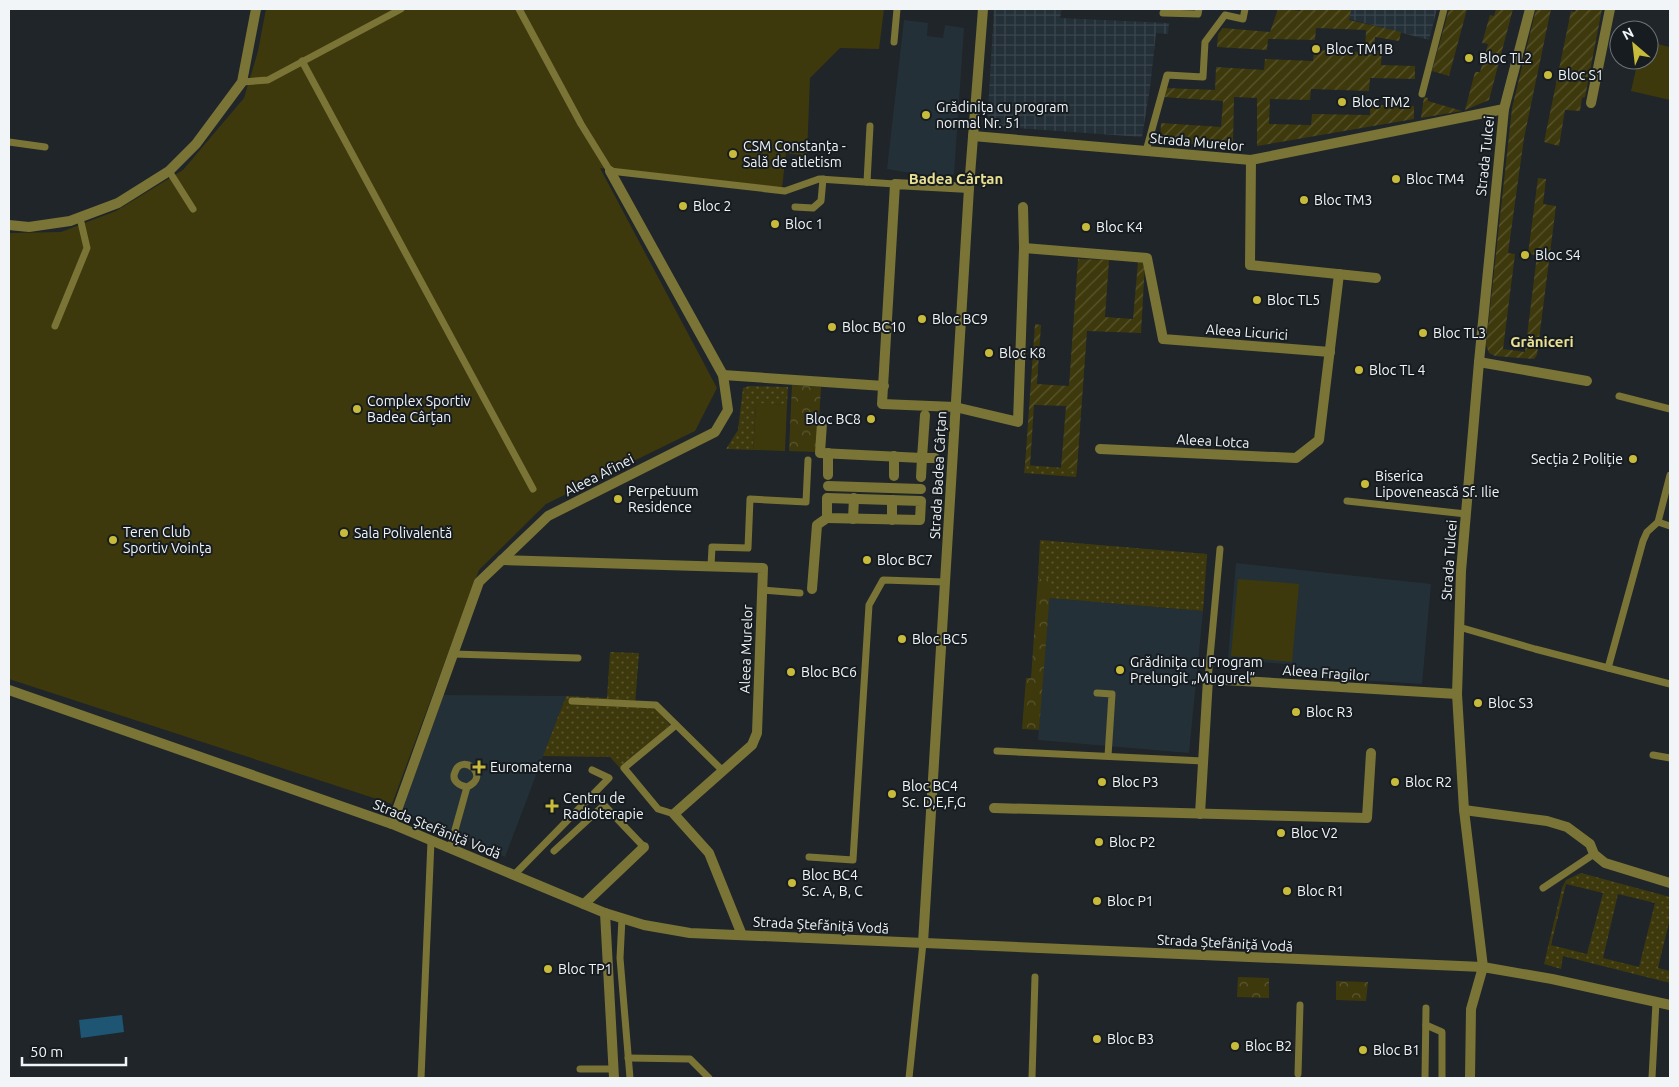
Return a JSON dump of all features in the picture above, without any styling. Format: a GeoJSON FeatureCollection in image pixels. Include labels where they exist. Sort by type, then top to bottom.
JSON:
{"type":"FeatureCollection","features":[{"type":"Feature","properties":{"kind":"street"},"geometry":{"type":"LineString","coordinates":[[9,225],[29,227],[80,218],[118,203],[169,171],[196,144],[242,82],[256,9]]}},
{"type":"Feature","properties":{"kind":"street","name":"Strada Badea Cârțan"},"geometry":{"type":"LineString","coordinates":[[923,943],[969,188],[983,9]]}},
{"type":"Feature","properties":{"kind":"street","name":"Strada Tulcei"},"geometry":{"type":"LineString","coordinates":[[1483,967],[1464,810],[1457,694],[1461,571],[1504,109],[1530,9]]}},
{"type":"Feature","properties":{"kind":"street"},"geometry":{"type":"LineString","coordinates":[[1591,103],[1610,9]]}},
{"type":"Feature","properties":{"kind":"street","name":"Strada Murelor"},"geometry":{"type":"LineString","coordinates":[[973,136],[1251,160],[1504,109]]}},
{"type":"Feature","properties":{"kind":"street"},"geometry":{"type":"LineString","coordinates":[[1251,160],[1250,265],[1376,278]]}},
{"type":"Feature","properties":{"kind":"street","name":"Aleea Afinei"},"geometry":{"type":"LineString","coordinates":[[392,824],[479,582],[548,516],[715,432],[728,410],[723,375],[610,171]]}},
{"type":"Feature","properties":{"kind":"street"},"geometry":{"type":"LineString","coordinates":[[969,188],[895,184],[882,404],[955,408],[1018,422],[1024,248],[1023,207]]}},
{"type":"Feature","properties":{"kind":"street","name":"Aleea Licurici"},"geometry":{"type":"LineString","coordinates":[[1024,248],[1148,258],[1163,339],[1330,352]]}},
{"type":"Feature","properties":{"kind":"street"},"geometry":{"type":"LineString","coordinates":[[1330,352],[1339,274]]}},
{"type":"Feature","properties":{"kind":"street","name":"Aleea Lotca"},"geometry":{"type":"LineString","coordinates":[[1100,448],[1296,458],[1319,440],[1330,352]]}},
{"type":"Feature","properties":{"kind":"street"},"geometry":{"type":"LineString","coordinates":[[1479,362],[1587,381]]}},
{"type":"Feature","properties":{"kind":"street"},"geometry":{"type":"LineString","coordinates":[[723,375],[884,386]]}},
{"type":"Feature","properties":{"kind":"street"},"geometry":{"type":"LineString","coordinates":[[922,477],[925,415]]}},
{"type":"Feature","properties":{"kind":"street"},"geometry":{"type":"LineString","coordinates":[[822,423],[820,453],[935,458]]}},
{"type":"Feature","properties":{"kind":"street"},"geometry":{"type":"LineString","coordinates":[[828,453],[828,480],[921,489]]}},
{"type":"Feature","properties":{"kind":"street"},"geometry":{"type":"LineString","coordinates":[[894,456],[894,476]]}},
{"type":"Feature","properties":{"kind":"street"},"geometry":{"type":"LineString","coordinates":[[812,589],[817,525],[827,518],[920,520],[921,501],[827,498],[827,518]]}},
{"type":"Feature","properties":{"kind":"street"},"geometry":{"type":"LineString","coordinates":[[853,518],[854,498]]}},
{"type":"Feature","properties":{"kind":"street"},"geometry":{"type":"LineString","coordinates":[[892,500],[892,520]]}},
{"type":"Feature","properties":{"kind":"street","name":"Aleea Murelor"},"geometry":{"type":"LineString","coordinates":[[502,560],[763,568],[757,733],[752,745],[674,814]]}},
{"type":"Feature","properties":{"kind":"street"},"geometry":{"type":"LineString","coordinates":[[1200,814],[1208,679]]}},
{"type":"Feature","properties":{"kind":"street","name":"Aleea Fragilor"},"geometry":{"type":"LineString","coordinates":[[1208,679],[1457,694]]}},
{"type":"Feature","properties":{"kind":"street","name":"Strada Ștefăniță Vodă"},"geometry":{"type":"LineString","coordinates":[[9,690],[392,824],[605,913],[644,925],[690,933],[1483,967],[1552,979],[1670,1005]]}},
{"type":"Feature","properties":{"kind":"street"},"geometry":{"type":"LineString","coordinates":[[994,808],[1367,818],[1371,753]]}},
{"type":"Feature","properties":{"kind":"street"},"geometry":{"type":"LineString","coordinates":[[1464,810],[1547,821],[1567,827],[1590,844],[1594,854],[1605,863],[1670,883]]}},
{"type":"Feature","properties":{"kind":"street"},"geometry":{"type":"LineString","coordinates":[[674,814],[708,853],[742,935]]}},
{"type":"Feature","properties":{"kind":"street"},"geometry":{"type":"LineString","coordinates":[[584,904],[644,847]]}},
{"type":"Feature","properties":{"kind":"street"},"geometry":{"type":"LineString","coordinates":[[605,913],[614,1074]]}},
{"type":"Feature","properties":{"kind":"street"},"geometry":{"type":"LineString","coordinates":[[1470,1078],[1471,1009],[1483,967]]}},
{"type":"Feature","properties":{"kind":"lane"},"geometry":{"type":"LineString","coordinates":[[242,82],[268,80],[401,9]]}},
{"type":"Feature","properties":{"kind":"lane"},"geometry":{"type":"LineString","coordinates":[[519,9],[581,124],[610,171],[785,191],[819,178],[895,184]]}},
{"type":"Feature","properties":{"kind":"lane"},"geometry":{"type":"LineString","coordinates":[[894,42],[897,9]]}},
{"type":"Feature","properties":{"kind":"lane"},"geometry":{"type":"LineString","coordinates":[[1163,13],[1198,14],[1199,9]]}},
{"type":"Feature","properties":{"kind":"lane"},"geometry":{"type":"LineString","coordinates":[[1146,151],[1167,75],[1203,76],[1205,42],[1225,15],[1243,18],[1245,9]]}},
{"type":"Feature","properties":{"kind":"lane"},"geometry":{"type":"LineString","coordinates":[[1422,94],[1444,9]]}},
{"type":"Feature","properties":{"kind":"lane"},"geometry":{"type":"LineString","coordinates":[[302,61],[533,489]]}},
{"type":"Feature","properties":{"kind":"lane"},"geometry":{"type":"LineString","coordinates":[[867,182],[870,126]]}},
{"type":"Feature","properties":{"kind":"lane"},"geometry":{"type":"LineString","coordinates":[[9,142],[45,147]]}},
{"type":"Feature","properties":{"kind":"lane"},"geometry":{"type":"LineString","coordinates":[[169,171],[193,209]]}},
{"type":"Feature","properties":{"kind":"lane"},"geometry":{"type":"LineString","coordinates":[[795,207],[813,208],[821,201],[823,179]]}},
{"type":"Feature","properties":{"kind":"lane"},"geometry":{"type":"LineString","coordinates":[[55,326],[87,248],[80,218]]}},
{"type":"Feature","properties":{"kind":"lane"},"geometry":{"type":"LineString","coordinates":[[1619,396],[1670,409]]}},
{"type":"Feature","properties":{"kind":"lane"},"geometry":{"type":"LineString","coordinates":[[711,566],[712,547],[748,548],[750,499],[806,502],[808,460]]}},
{"type":"Feature","properties":{"kind":"lane"},"geometry":{"type":"LineString","coordinates":[[1608,668],[1642,541],[1647,532],[1658,522],[1670,475]]}},
{"type":"Feature","properties":{"kind":"lane"},"geometry":{"type":"LineString","coordinates":[[1347,501],[1466,514]]}},
{"type":"Feature","properties":{"kind":"lane"},"geometry":{"type":"LineString","coordinates":[[1658,522],[1670,526]]}},
{"type":"Feature","properties":{"kind":"lane"},"geometry":{"type":"LineString","coordinates":[[1208,679],[1220,548]]}},
{"type":"Feature","properties":{"kind":"lane"},"geometry":{"type":"LineString","coordinates":[[809,857],[853,860],[869,605],[883,580],[945,582]]}},
{"type":"Feature","properties":{"kind":"lane"},"geometry":{"type":"LineString","coordinates":[[762,590],[800,593]]}},
{"type":"Feature","properties":{"kind":"lane"},"geometry":{"type":"LineString","coordinates":[[1459,626],[1534,649],[1670,684]]}},
{"type":"Feature","properties":{"kind":"lane"},"geometry":{"type":"LineString","coordinates":[[453,654],[578,658]]}},
{"type":"Feature","properties":{"kind":"lane"},"geometry":{"type":"LineString","coordinates":[[1097,693],[1112,694],[1108,756]]}},
{"type":"Feature","properties":{"kind":"lane"},"geometry":{"type":"LineString","coordinates":[[572,701],[656,705],[723,770]]}},
{"type":"Feature","properties":{"kind":"lane"},"geometry":{"type":"LineString","coordinates":[[674,814],[658,810],[624,768],[676,725]]}},
{"type":"Feature","properties":{"kind":"lane"},"geometry":{"type":"LineString","coordinates":[[997,751],[1203,761]]}},
{"type":"Feature","properties":{"kind":"lane"},"geometry":{"type":"LineString","coordinates":[[1654,755],[1670,758]]}},
{"type":"Feature","properties":{"kind":"lane"},"geometry":{"type":"LineString","coordinates":[[514,875],[609,778],[592,770]]}},
{"type":"Feature","properties":{"kind":"lane"},"geometry":{"type":"LineString","coordinates":[[450,848],[468,787]]}},
{"type":"Feature","properties":{"kind":"lane"},"geometry":{"type":"LineString","coordinates":[[554,851],[604,805],[644,847]]}},
{"type":"Feature","properties":{"kind":"lane"},"geometry":{"type":"LineString","coordinates":[[420,1078],[431,841]]}},
{"type":"Feature","properties":{"kind":"lane"},"geometry":{"type":"LineString","coordinates":[[1543,888],[1594,854]]}},
{"type":"Feature","properties":{"kind":"lane"},"geometry":{"type":"LineString","coordinates":[[622,918],[620,958],[630,1078]]}},
{"type":"Feature","properties":{"kind":"lane"},"geometry":{"type":"LineString","coordinates":[[909,1078],[923,943]]}},
{"type":"Feature","properties":{"kind":"lane"},"geometry":{"type":"LineString","coordinates":[[1032,1078],[1036,977]]}},
{"type":"Feature","properties":{"kind":"lane"},"geometry":{"type":"LineString","coordinates":[[1652,1078],[1656,1002]]}},
{"type":"Feature","properties":{"kind":"lane"},"geometry":{"type":"LineString","coordinates":[[1298,1074],[1300,1005]]}},
{"type":"Feature","properties":{"kind":"lane"},"geometry":{"type":"LineString","coordinates":[[1425,1078],[1426,1008]]}},
{"type":"Feature","properties":{"kind":"lane"},"geometry":{"type":"LineString","coordinates":[[1426,1025],[1442,1032],[1442,1078]]}},
{"type":"Feature","properties":{"kind":"lane"},"geometry":{"type":"LineString","coordinates":[[628,1058],[690,1059],[710,1078]]}},
{"type":"Feature","properties":{"kind":"lane"},"geometry":{"type":"LineString","coordinates":[[580,1069],[614,1074]]}},
{"type":"Feature","properties":{"kind":"shaded area"},"geometry":{"type":"Polygon","coordinates":[[[994,9],[1062,9],[1060,18],[1169,23],[1168,34],[1156,33],[1142,137],[987,126],[994,9]]]}},
{"type":"Feature","properties":{"kind":"shaded area"},"geometry":{"type":"Polygon","coordinates":[[[1351,9],[1437,9],[1429,40],[1349,19],[1351,9]]]}},
{"type":"Feature","properties":{"kind":"shaded area","name":"Grădinița cu program normal Nr. 51"},"geometry":{"type":"Polygon","coordinates":[[[904,20],[928,23],[927,36],[943,38],[945,25],[964,28],[954,174],[947,179],[887,169],[904,20]]]}},
{"type":"Feature","properties":{"kind":"shaded area"},"geometry":{"type":"Polygon","coordinates":[[[1236,563],[1431,584],[1422,684],[1296,676],[1296,665],[1228,659],[1236,563]]]}},
{"type":"Feature","properties":{"kind":"shaded area","name":"Grădinița cu Program Prelungit „Mugurel”"},"geometry":{"type":"Polygon","coordinates":[[[1049,598],[1203,611],[1189,753],[1038,740],[1049,598]]]}},
{"type":"Feature","properties":{"kind":"shaded area","name":"Euromaterna"},"geometry":{"type":"Polygon","coordinates":[[[443,695],[566,696],[505,857],[402,811],[443,695]]]}},
{"type":"Feature","properties":{"kind":"green space","name":"Complex Sportiv Badea Cârțan"},"geometry":{"type":"Polygon","coordinates":[[[266,9],[884,9],[879,49],[840,48],[810,78],[807,156],[786,153],[782,188],[600,168],[717,388],[695,431],[546,504],[479,570],[392,804],[9,679],[9,233],[61,232],[116,211],[183,170],[244,98],[258,51],[266,9]]]}},
{"type":"Feature","properties":{"kind":"green space"},"geometry":{"type":"Polygon","coordinates":[[[1278,9],[1300,11],[1301,9],[1351,10],[1349,20],[1401,32],[1399,41],[1375,37],[1374,51],[1382,51],[1381,65],[1415,66],[1415,79],[1370,78],[1369,91],[1311,89],[1310,100],[1270,99],[1269,124],[1311,125],[1312,114],[1370,115],[1370,105],[1414,106],[1414,119],[1257,146],[1257,98],[1234,97],[1233,146],[1160,142],[1161,123],[1221,127],[1223,101],[1163,97],[1165,88],[1215,90],[1216,67],[1264,70],[1265,59],[1313,61],[1314,50],[1365,52],[1366,30],[1316,28],[1315,40],[1268,39],[1267,50],[1217,47],[1218,34],[1223,28],[1270,32],[1278,9]]]}},
{"type":"Feature","properties":{"kind":"green space"},"geometry":{"type":"Polygon","coordinates":[[[1449,9],[1467,9],[1449,76],[1432,71],[1449,9]]]}},
{"type":"Feature","properties":{"kind":"green space"},"geometry":{"type":"Polygon","coordinates":[[[1496,9],[1513,9],[1489,100],[1465,110],[1475,72],[1480,72],[1488,44],[1482,43],[1490,15],[1494,16],[1496,9]]]}},
{"type":"Feature","properties":{"kind":"green space"},"geometry":{"type":"Polygon","coordinates":[[[1536,9],[1551,9],[1524,138],[1508,253],[1515,254],[1503,349],[1525,352],[1537,255],[1528,254],[1538,178],[1546,179],[1543,204],[1556,206],[1537,355],[1534,359],[1495,356],[1489,353],[1486,345],[1512,108],[1536,9]]]}},
{"type":"Feature","properties":{"kind":"green space"},"geometry":{"type":"Polygon","coordinates":[[[1576,9],[1602,9],[1585,97],[1582,98],[1580,111],[1565,110],[1559,146],[1544,142],[1571,11],[1575,12],[1576,9]]]}},
{"type":"Feature","properties":{"kind":"green space"},"geometry":{"type":"Polygon","coordinates":[[[1659,44],[1670,47],[1670,100],[1631,91],[1636,70],[1659,70],[1659,44]]]}},
{"type":"Feature","properties":{"kind":"green space"},"geometry":{"type":"Polygon","coordinates":[[[1424,97],[1428,98],[1428,101],[1462,111],[1421,118],[1424,97]]]}},
{"type":"Feature","properties":{"kind":"green space"},"geometry":{"type":"Polygon","coordinates":[[[1078,259],[1109,260],[1105,317],[1133,319],[1138,262],[1145,263],[1141,333],[1087,331],[1077,469],[1061,468],[1066,406],[1034,405],[1030,466],[1025,465],[1035,324],[1041,325],[1037,384],[1069,386],[1078,259]]]}},
{"type":"Feature","properties":{"kind":"green space"},"geometry":{"type":"Polygon","coordinates":[[[792,385],[821,387],[817,452],[789,451],[792,385]]]}},
{"type":"Feature","properties":{"kind":"green space"},"geometry":{"type":"Polygon","coordinates":[[[749,386],[788,387],[787,405],[756,404],[753,450],[726,449],[738,430],[743,388],[749,386]]]}},
{"type":"Feature","properties":{"kind":"green space"},"geometry":{"type":"Polygon","coordinates":[[[756,403],[787,405],[785,451],[753,450],[756,403]]]}},
{"type":"Feature","properties":{"kind":"green space"},"geometry":{"type":"Polygon","coordinates":[[[1025,465],[1077,469],[1076,477],[1024,473],[1025,465]]]}},
{"type":"Feature","properties":{"kind":"green space"},"geometry":{"type":"Polygon","coordinates":[[[1040,540],[1207,554],[1203,611],[1049,598],[1050,580],[1038,579],[1040,540]]]}},
{"type":"Feature","properties":{"kind":"green space"},"geometry":{"type":"Polygon","coordinates":[[[1038,579],[1051,579],[1039,730],[1022,729],[1026,678],[1031,678],[1038,579]]]}},
{"type":"Feature","properties":{"kind":"green space"},"geometry":{"type":"Polygon","coordinates":[[[1238,579],[1299,584],[1292,662],[1231,656],[1238,579]]]}},
{"type":"Feature","properties":{"kind":"green space"},"geometry":{"type":"Polygon","coordinates":[[[610,652],[639,653],[635,705],[655,707],[670,725],[620,768],[610,757],[543,756],[566,696],[607,698],[610,652]]]}},
{"type":"Feature","properties":{"kind":"green space"},"geometry":{"type":"Polygon","coordinates":[[[1581,873],[1670,897],[1670,918],[1658,968],[1670,971],[1670,983],[1563,956],[1561,969],[1544,964],[1562,888],[1566,880],[1581,873]],[[1566,884],[1551,945],[1587,954],[1603,893],[1566,884]],[[1618,894],[1603,958],[1639,967],[1655,903],[1618,894]]]}},
{"type":"Feature","properties":{"kind":"green space"},"geometry":{"type":"Polygon","coordinates":[[[1238,977],[1269,978],[1269,998],[1237,997],[1238,977]]]}},
{"type":"Feature","properties":{"kind":"green space"},"geometry":{"type":"Polygon","coordinates":[[[1336,981],[1368,982],[1366,1001],[1336,1000],[1336,981]]]}},
{"type":"Feature","properties":{"kind":"water"},"geometry":{"type":"Polygon","coordinates":[[[122,1015],[124,1032],[81,1038],[79,1020],[122,1015]]]}},
{"type":"Feature","properties":{"kind":"place","name":"Bloc TM1B"},"geometry":{"type":"Point","coordinates":[1316,49]}},
{"type":"Feature","properties":{"kind":"place","name":"Bloc TL2"},"geometry":{"type":"Point","coordinates":[1469,58]}},
{"type":"Feature","properties":{"kind":"place","name":"Bloc S1"},"geometry":{"type":"Point","coordinates":[1548,75]}},
{"type":"Feature","properties":{"kind":"place","name":"Bloc TM2"},"geometry":{"type":"Point","coordinates":[1342,102]}},
{"type":"Feature","properties":{"kind":"place","name":"Grădinița cu program normal Nr. 51"},"geometry":{"type":"Point","coordinates":[926,115]}},
{"type":"Feature","properties":{"kind":"place","name":"CSM Constanța - Sală de atletism"},"geometry":{"type":"Point","coordinates":[733,154]}},
{"type":"Feature","properties":{"kind":"place","name":"Bloc TM4"},"geometry":{"type":"Point","coordinates":[1396,179]}},
{"type":"Feature","properties":{"kind":"place","name":"Bloc TM3"},"geometry":{"type":"Point","coordinates":[1304,200]}},
{"type":"Feature","properties":{"kind":"place","name":"Bloc 2"},"geometry":{"type":"Point","coordinates":[683,206]}},
{"type":"Feature","properties":{"kind":"place","name":"Bloc 1"},"geometry":{"type":"Point","coordinates":[775,224]}},
{"type":"Feature","properties":{"kind":"place","name":"Bloc K4"},"geometry":{"type":"Point","coordinates":[1086,227]}},
{"type":"Feature","properties":{"kind":"place","name":"Bloc S4"},"geometry":{"type":"Point","coordinates":[1525,255]}},
{"type":"Feature","properties":{"kind":"place","name":"Bloc TL5"},"geometry":{"type":"Point","coordinates":[1257,300]}},
{"type":"Feature","properties":{"kind":"place","name":"Bloc BC9"},"geometry":{"type":"Point","coordinates":[922,319]}},
{"type":"Feature","properties":{"kind":"place","name":"Bloc BC10"},"geometry":{"type":"Point","coordinates":[832,327]}},
{"type":"Feature","properties":{"kind":"place","name":"Bloc TL3"},"geometry":{"type":"Point","coordinates":[1423,333]}},
{"type":"Feature","properties":{"kind":"place","name":"Bloc K8"},"geometry":{"type":"Point","coordinates":[989,353]}},
{"type":"Feature","properties":{"kind":"place","name":"Bloc TL 4"},"geometry":{"type":"Point","coordinates":[1359,370]}},
{"type":"Feature","properties":{"kind":"place","name":"Complex Sportiv Badea Cârțan"},"geometry":{"type":"Point","coordinates":[357,409]}},
{"type":"Feature","properties":{"kind":"place","name":"Bloc BC8"},"geometry":{"type":"Point","coordinates":[871,419]}},
{"type":"Feature","properties":{"kind":"place","name":"Secția 2 Poliție"},"geometry":{"type":"Point","coordinates":[1633,459]}},
{"type":"Feature","properties":{"kind":"place","name":"Biserica Lipovenească Sf. Ilie"},"geometry":{"type":"Point","coordinates":[1365,484]}},
{"type":"Feature","properties":{"kind":"place","name":"Perpetuum Residence"},"geometry":{"type":"Point","coordinates":[618,499]}},
{"type":"Feature","properties":{"kind":"place","name":"Sala Polivalentă"},"geometry":{"type":"Point","coordinates":[344,533]}},
{"type":"Feature","properties":{"kind":"place","name":"Teren Club Sportiv Voința"},"geometry":{"type":"Point","coordinates":[113,540]}},
{"type":"Feature","properties":{"kind":"place","name":"Bloc BC7"},"geometry":{"type":"Point","coordinates":[867,560]}},
{"type":"Feature","properties":{"kind":"place","name":"Bloc BC5"},"geometry":{"type":"Point","coordinates":[902,639]}},
{"type":"Feature","properties":{"kind":"place","name":"Grădinița cu Program Prelungit „Mugurel”"},"geometry":{"type":"Point","coordinates":[1120,670]}},
{"type":"Feature","properties":{"kind":"place","name":"Bloc BC6"},"geometry":{"type":"Point","coordinates":[791,672]}},
{"type":"Feature","properties":{"kind":"place","name":"Bloc S3"},"geometry":{"type":"Point","coordinates":[1478,703]}},
{"type":"Feature","properties":{"kind":"place","name":"Bloc R3"},"geometry":{"type":"Point","coordinates":[1296,712]}},
{"type":"Feature","properties":{"kind":"place","name":"Euromaterna"},"geometry":{"type":"Point","coordinates":[479,767]}},
{"type":"Feature","properties":{"kind":"place","name":"Bloc P3"},"geometry":{"type":"Point","coordinates":[1102,782]}},
{"type":"Feature","properties":{"kind":"place","name":"Bloc R2"},"geometry":{"type":"Point","coordinates":[1395,782]}},
{"type":"Feature","properties":{"kind":"place","name":"Bloc BC4 Sc. D,E,F,G"},"geometry":{"type":"Point","coordinates":[892,794]}},
{"type":"Feature","properties":{"kind":"place","name":"Centru de Radioterapie"},"geometry":{"type":"Point","coordinates":[552,806]}},
{"type":"Feature","properties":{"kind":"place","name":"Bloc V2"},"geometry":{"type":"Point","coordinates":[1281,833]}},
{"type":"Feature","properties":{"kind":"place","name":"Bloc P2"},"geometry":{"type":"Point","coordinates":[1099,842]}},
{"type":"Feature","properties":{"kind":"place","name":"Bloc BC4 Sc. A, B, C"},"geometry":{"type":"Point","coordinates":[792,883]}},
{"type":"Feature","properties":{"kind":"place","name":"Bloc R1"},"geometry":{"type":"Point","coordinates":[1287,891]}},
{"type":"Feature","properties":{"kind":"place","name":"Bloc P1"},"geometry":{"type":"Point","coordinates":[1097,901]}},
{"type":"Feature","properties":{"kind":"place","name":"Bloc TP1"},"geometry":{"type":"Point","coordinates":[548,969]}},
{"type":"Feature","properties":{"kind":"place","name":"Bloc B3"},"geometry":{"type":"Point","coordinates":[1097,1039]}},
{"type":"Feature","properties":{"kind":"place","name":"Bloc B2"},"geometry":{"type":"Point","coordinates":[1235,1046]}},
{"type":"Feature","properties":{"kind":"place","name":"Bloc B1"},"geometry":{"type":"Point","coordinates":[1363,1050]}},
{"type":"Feature","properties":{"kind":"district","name":"Badea Cârțan"},"geometry":{"type":"Point","coordinates":[956,179]}},
{"type":"Feature","properties":{"kind":"district","name":"Grăniceri"},"geometry":{"type":"Point","coordinates":[1542,342]}}]}
